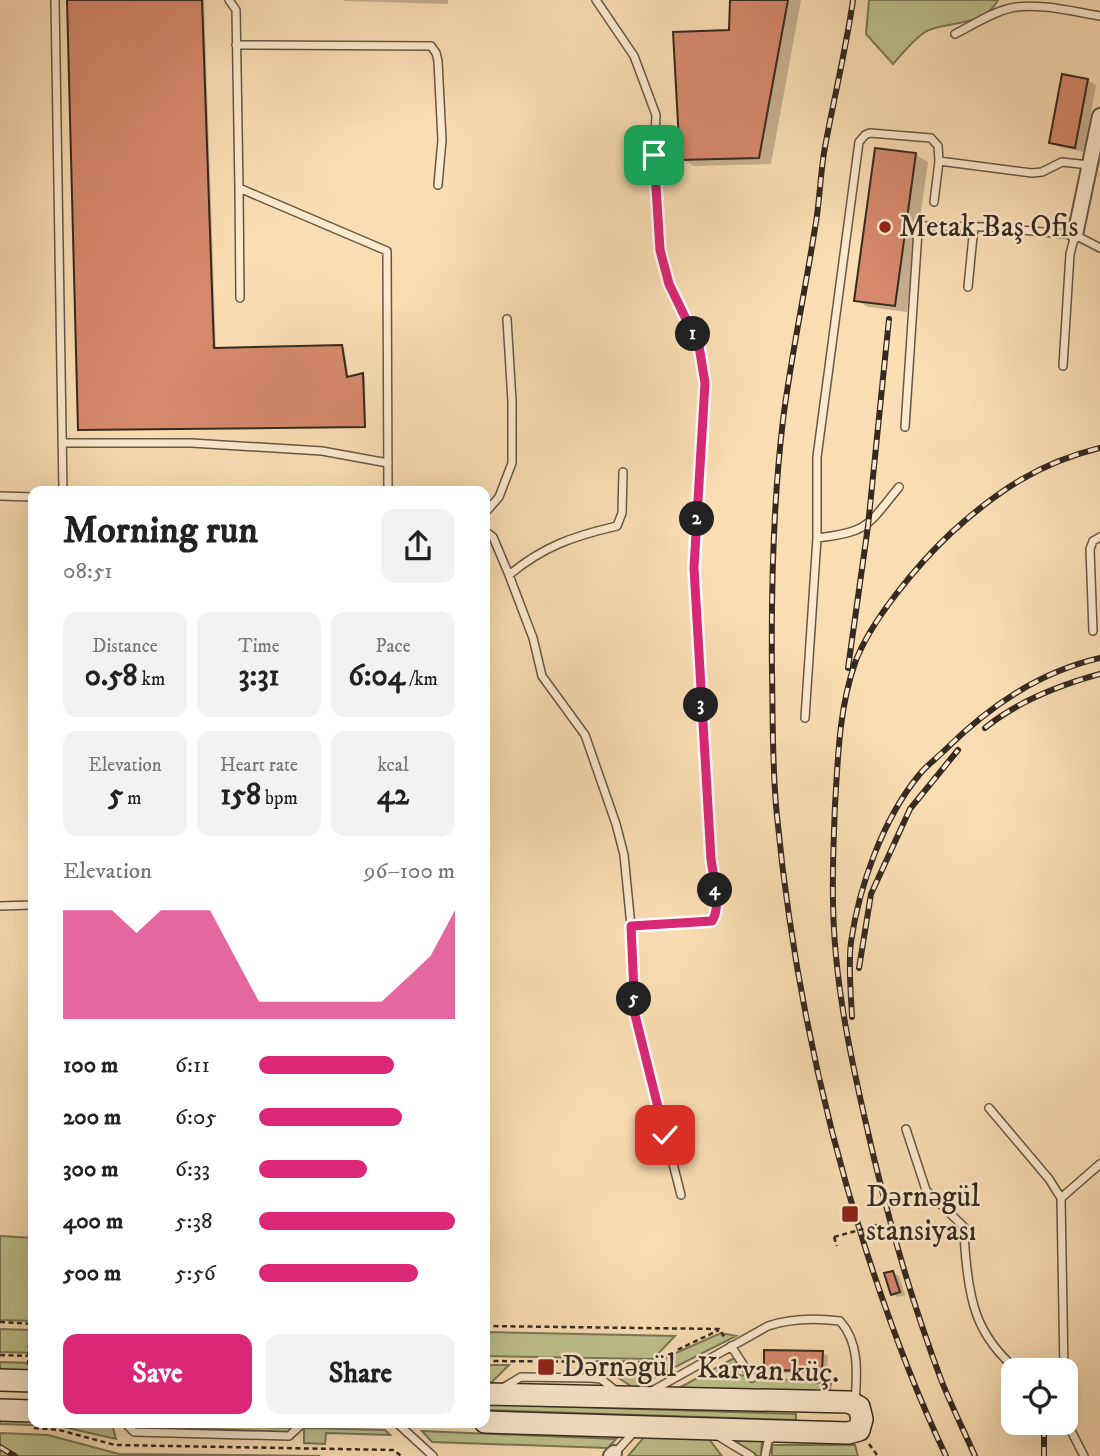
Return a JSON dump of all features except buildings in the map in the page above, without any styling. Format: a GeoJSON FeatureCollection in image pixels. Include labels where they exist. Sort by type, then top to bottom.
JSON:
{"type":"FeatureCollection","features":[{"type":"Feature","properties":{"kind":"street"},"geometry":{"type":"LineString","coordinates":[[1075,235],[1100,116]]}},
{"type":"Feature","properties":{"kind":"street"},"geometry":{"type":"LineString","coordinates":[[0,1380],[28,1375]]}},
{"type":"Feature","properties":{"kind":"street","name":"Karvan küç."},"geometry":{"type":"LineString","coordinates":[[490,1394],[855,1403],[861,1413],[859,1430],[848,1433],[490,1422]]}},
{"type":"Feature","properties":{"kind":"street"},"geometry":{"type":"LineString","coordinates":[[808,1402],[808,1432]]}},
{"type":"Feature","properties":{"kind":"street"},"geometry":{"type":"LineString","coordinates":[[0,1410],[28,1411]]}},
{"type":"Feature","properties":{"kind":"lane"},"geometry":{"type":"LineString","coordinates":[[55,0],[63,486]]}},
{"type":"Feature","properties":{"kind":"lane"},"geometry":{"type":"LineString","coordinates":[[229,0],[236,10],[240,298]]}},
{"type":"Feature","properties":{"kind":"lane"},"geometry":{"type":"LineString","coordinates":[[596,0],[634,56],[656,115],[654,155],[660,250],[669,284],[699,346],[705,383],[694,568],[716,916],[712,921],[700,923],[631,926]]}},
{"type":"Feature","properties":{"kind":"lane"},"geometry":{"type":"LineString","coordinates":[[955,34],[1002,10],[1014,7],[1100,16]]}},
{"type":"Feature","properties":{"kind":"lane"},"geometry":{"type":"LineString","coordinates":[[236,44],[431,46],[438,61],[442,141],[438,185]]}},
{"type":"Feature","properties":{"kind":"lane"},"geometry":{"type":"LineString","coordinates":[[805,718],[821,427],[859,142],[865,135],[870,133],[930,138],[938,146],[939,161],[934,202]]}},
{"type":"Feature","properties":{"kind":"lane"},"geometry":{"type":"LineString","coordinates":[[939,161],[1032,173],[1042,172],[1062,162],[1089,165]]}},
{"type":"Feature","properties":{"kind":"lane"},"geometry":{"type":"LineString","coordinates":[[239,188],[387,251],[389,486]]}},
{"type":"Feature","properties":{"kind":"lane"},"geometry":{"type":"LineString","coordinates":[[905,427],[918,231],[925,225],[974,226],[1075,235],[1100,248]]}},
{"type":"Feature","properties":{"kind":"lane"},"geometry":{"type":"LineString","coordinates":[[968,287],[974,226]]}},
{"type":"Feature","properties":{"kind":"lane"},"geometry":{"type":"LineString","coordinates":[[1063,366],[1070,254],[1075,235]]}},
{"type":"Feature","properties":{"kind":"lane"},"geometry":{"type":"LineString","coordinates":[[490,507],[499,497],[512,463],[512,401],[507,319]]}},
{"type":"Feature","properties":{"kind":"lane"},"geometry":{"type":"LineString","coordinates":[[62,443],[191,443],[322,451],[388,463]]}},
{"type":"Feature","properties":{"kind":"lane"},"geometry":{"type":"LineString","coordinates":[[509,575],[529,558],[565,539],[617,526],[622,513],[623,472]]}},
{"type":"Feature","properties":{"kind":"lane"},"geometry":{"type":"LineString","coordinates":[[817,538],[858,531],[868,526],[900,487]]}},
{"type":"Feature","properties":{"kind":"lane"},"geometry":{"type":"LineString","coordinates":[[0,496],[28,497]]}},
{"type":"Feature","properties":{"kind":"lane"},"geometry":{"type":"LineString","coordinates":[[490,535],[533,638],[542,676],[584,735],[617,824],[624,855],[631,926],[635,1015],[681,1195]]}},
{"type":"Feature","properties":{"kind":"lane"},"geometry":{"type":"LineString","coordinates":[[1093,631],[1090,549],[1093,541],[1100,537]]}},
{"type":"Feature","properties":{"kind":"lane"},"geometry":{"type":"LineString","coordinates":[[0,906],[28,905]]}},
{"type":"Feature","properties":{"kind":"lane"},"geometry":{"type":"LineString","coordinates":[[989,1108],[1049,1179],[1061,1198],[1064,1358]]}},
{"type":"Feature","properties":{"kind":"lane"},"geometry":{"type":"LineString","coordinates":[[906,1129],[926,1190],[964,1227],[965,1249],[978,1322],[1005,1358]]}},
{"type":"Feature","properties":{"kind":"lane"},"geometry":{"type":"LineString","coordinates":[[1061,1198],[1100,1164]]}},
{"type":"Feature","properties":{"kind":"lane"},"geometry":{"type":"LineString","coordinates":[[632,1397],[783,1321],[820,1319],[840,1321],[848,1330],[858,1364],[855,1403]]}},
{"type":"Feature","properties":{"kind":"lane"},"geometry":{"type":"LineString","coordinates":[[731,1346],[752,1378]]}},
{"type":"Feature","properties":{"kind":"lane"},"geometry":{"type":"LineString","coordinates":[[612,1455],[639,1427]]}},
{"type":"Feature","properties":{"kind":"lane"},"geometry":{"type":"LineString","coordinates":[[130,1428],[134,1432],[289,1436],[298,1428]]}},
{"type":"Feature","properties":{"kind":"lane"},"geometry":{"type":"LineString","coordinates":[[402,1428],[433,1456]]}},
{"type":"Feature","properties":{"kind":"lane"},"geometry":{"type":"LineString","coordinates":[[709,1430],[751,1456]]}},
{"type":"Feature","properties":{"kind":"lane"},"geometry":{"type":"LineString","coordinates":[[765,1456],[768,1441],[779,1432]]}},
{"type":"Feature","properties":{"kind":"lane"},"geometry":{"type":"LineString","coordinates":[[1073,1435],[1084,1456]]}},
{"type":"Feature","properties":{"kind":"path"},"geometry":{"type":"LineString","coordinates":[[837,1246],[835,1237],[877,1225],[880,1234]]}},
{"type":"Feature","properties":{"kind":"path"},"geometry":{"type":"LineString","coordinates":[[0,1322],[28,1323]]}},
{"type":"Feature","properties":{"kind":"path"},"geometry":{"type":"LineString","coordinates":[[490,1326],[719,1329]]}},
{"type":"Feature","properties":{"kind":"path"},"geometry":{"type":"LineString","coordinates":[[719,1329],[731,1346]]}},
{"type":"Feature","properties":{"kind":"path"},"geometry":{"type":"LineString","coordinates":[[490,1361],[652,1362],[719,1329]]}},
{"type":"Feature","properties":{"kind":"path"},"geometry":{"type":"LineString","coordinates":[[0,1355],[28,1356]]}},
{"type":"Feature","properties":{"kind":"path"},"geometry":{"type":"LineString","coordinates":[[329,1456],[330,1449]]}},
{"type":"Feature","properties":{"kind":"green space"},"geometry":{"type":"Polygon","coordinates":[[[869,0],[998,0],[992,8],[976,19],[925,32],[893,64],[866,34],[869,0]]]}},
{"type":"Feature","properties":{"kind":"green space"},"geometry":{"type":"Polygon","coordinates":[[[0,1236],[28,1238],[28,1321],[0,1320],[0,1236]]]}},
{"type":"Feature","properties":{"kind":"green space"},"geometry":{"type":"Polygon","coordinates":[[[0,1329],[28,1330],[28,1353],[0,1352],[0,1329]]]}},
{"type":"Feature","properties":{"kind":"green space"},"geometry":{"type":"Polygon","coordinates":[[[490,1332],[675,1336],[653,1359],[490,1356],[490,1332]]]}},
{"type":"Feature","properties":{"kind":"green space"},"geometry":{"type":"Polygon","coordinates":[[[721,1333],[736,1336],[634,1388],[617,1377],[622,1368],[642,1368],[721,1333]]]}},
{"type":"Feature","properties":{"kind":"green space"},"geometry":{"type":"Polygon","coordinates":[[[736,1357],[738,1375],[831,1384],[828,1395],[675,1390],[736,1357]]]}},
{"type":"Feature","properties":{"kind":"green space"},"geometry":{"type":"Polygon","coordinates":[[[0,1362],[28,1363],[28,1372],[0,1371],[0,1362]]]}},
{"type":"Feature","properties":{"kind":"green space"},"geometry":{"type":"Polygon","coordinates":[[[490,1365],[509,1365],[492,1382],[490,1365]]]}},
{"type":"Feature","properties":{"kind":"green space"},"geometry":{"type":"Polygon","coordinates":[[[490,1404],[796,1414],[796,1420],[490,1410],[490,1404]]]}},
{"type":"Feature","properties":{"kind":"green space"},"geometry":{"type":"Polygon","coordinates":[[[0,1417],[28,1418],[28,1425],[0,1424],[0,1417]]]}},
{"type":"Feature","properties":{"kind":"green space"},"geometry":{"type":"Polygon","coordinates":[[[68,1428],[113,1428],[116,1439],[68,1428]]]}},
{"type":"Feature","properties":{"kind":"green space"},"geometry":{"type":"Polygon","coordinates":[[[185,1428],[293,1428],[288,1432],[185,1428]]]}},
{"type":"Feature","properties":{"kind":"green space"},"geometry":{"type":"Polygon","coordinates":[[[304,1428],[385,1430],[390,1435],[326,1433],[325,1444],[304,1443],[304,1428]]]}},
{"type":"Feature","properties":{"kind":"green space"},"geometry":{"type":"Polygon","coordinates":[[[422,1431],[616,1439],[608,1448],[432,1442],[422,1431]]]}},
{"type":"Feature","properties":{"kind":"green space"},"geometry":{"type":"Polygon","coordinates":[[[0,1433],[48,1435],[119,1454],[320,1456],[0,1456],[0,1433]]]}},
{"type":"Feature","properties":{"kind":"green space"},"geometry":{"type":"Polygon","coordinates":[[[645,1436],[708,1438],[722,1456],[628,1456],[645,1436]]]}},
{"type":"Feature","properties":{"kind":"green space"},"geometry":{"type":"Polygon","coordinates":[[[732,1439],[762,1439],[761,1456],[758,1456],[732,1439]]]}},
{"type":"Feature","properties":{"kind":"green space"},"geometry":{"type":"Polygon","coordinates":[[[772,1445],[855,1445],[858,1456],[772,1456],[772,1445]]]}},
{"type":"Feature","properties":{"kind":"railway"},"geometry":{"type":"LineString","coordinates":[[853,0],[823,157],[817,218],[783,420],[772,578],[774,781],[783,871],[799,980],[835,1142],[883,1300],[912,1379],[946,1456]]}},
{"type":"Feature","properties":{"kind":"railway"},"geometry":{"type":"LineString","coordinates":[[848,668],[868,526],[889,319]]}},
{"type":"Feature","properties":{"kind":"railway"},"geometry":{"type":"LineString","coordinates":[[975,1456],[942,1382],[908,1283],[880,1182],[847,1036],[834,937],[833,900],[840,733],[850,680],[862,647],[884,611],[925,560],[968,518],[1020,480],[1057,462],[1100,448]]}},
{"type":"Feature","properties":{"kind":"railway"},"geometry":{"type":"LineString","coordinates":[[852,1017],[850,951],[860,898],[874,854],[906,793],[928,765],[998,705],[1056,672],[1100,658]]}},
{"type":"Feature","properties":{"kind":"railway"},"geometry":{"type":"LineString","coordinates":[[985,728],[1040,695],[1100,674]]}},
{"type":"Feature","properties":{"kind":"railway"},"geometry":{"type":"LineString","coordinates":[[859,968],[871,894],[910,809],[958,750]]}},
{"type":"Feature","properties":{"kind":"railway"},"geometry":{"type":"LineString","coordinates":[[1044,1435],[1044,1456]]}},
{"type":"Feature","properties":{"kind":"railway"},"geometry":{"type":"LineString","coordinates":[[0,1447],[15,1456]]}},
{"type":"Feature","properties":{"kind":"place","name":"Metak Baş Ofis"},"geometry":{"type":"Point","coordinates":[885,227]}},
{"type":"Feature","properties":{"kind":"place","name":"Dərnəgül stansiyası"},"geometry":{"type":"Point","coordinates":[850,1214]}},
{"type":"Feature","properties":{"kind":"place","name":"Dərnəgül"},"geometry":{"type":"Point","coordinates":[546,1367]}},
{"type":"Feature","properties":{"kind":"route"},"geometry":{"type":"LineString","coordinates":[[654,155],[660,250],[669,284],[699,346],[705,383],[694,568],[716,907],[716,916],[712,921],[631,926],[635,1015],[665,1135]]}}]}
